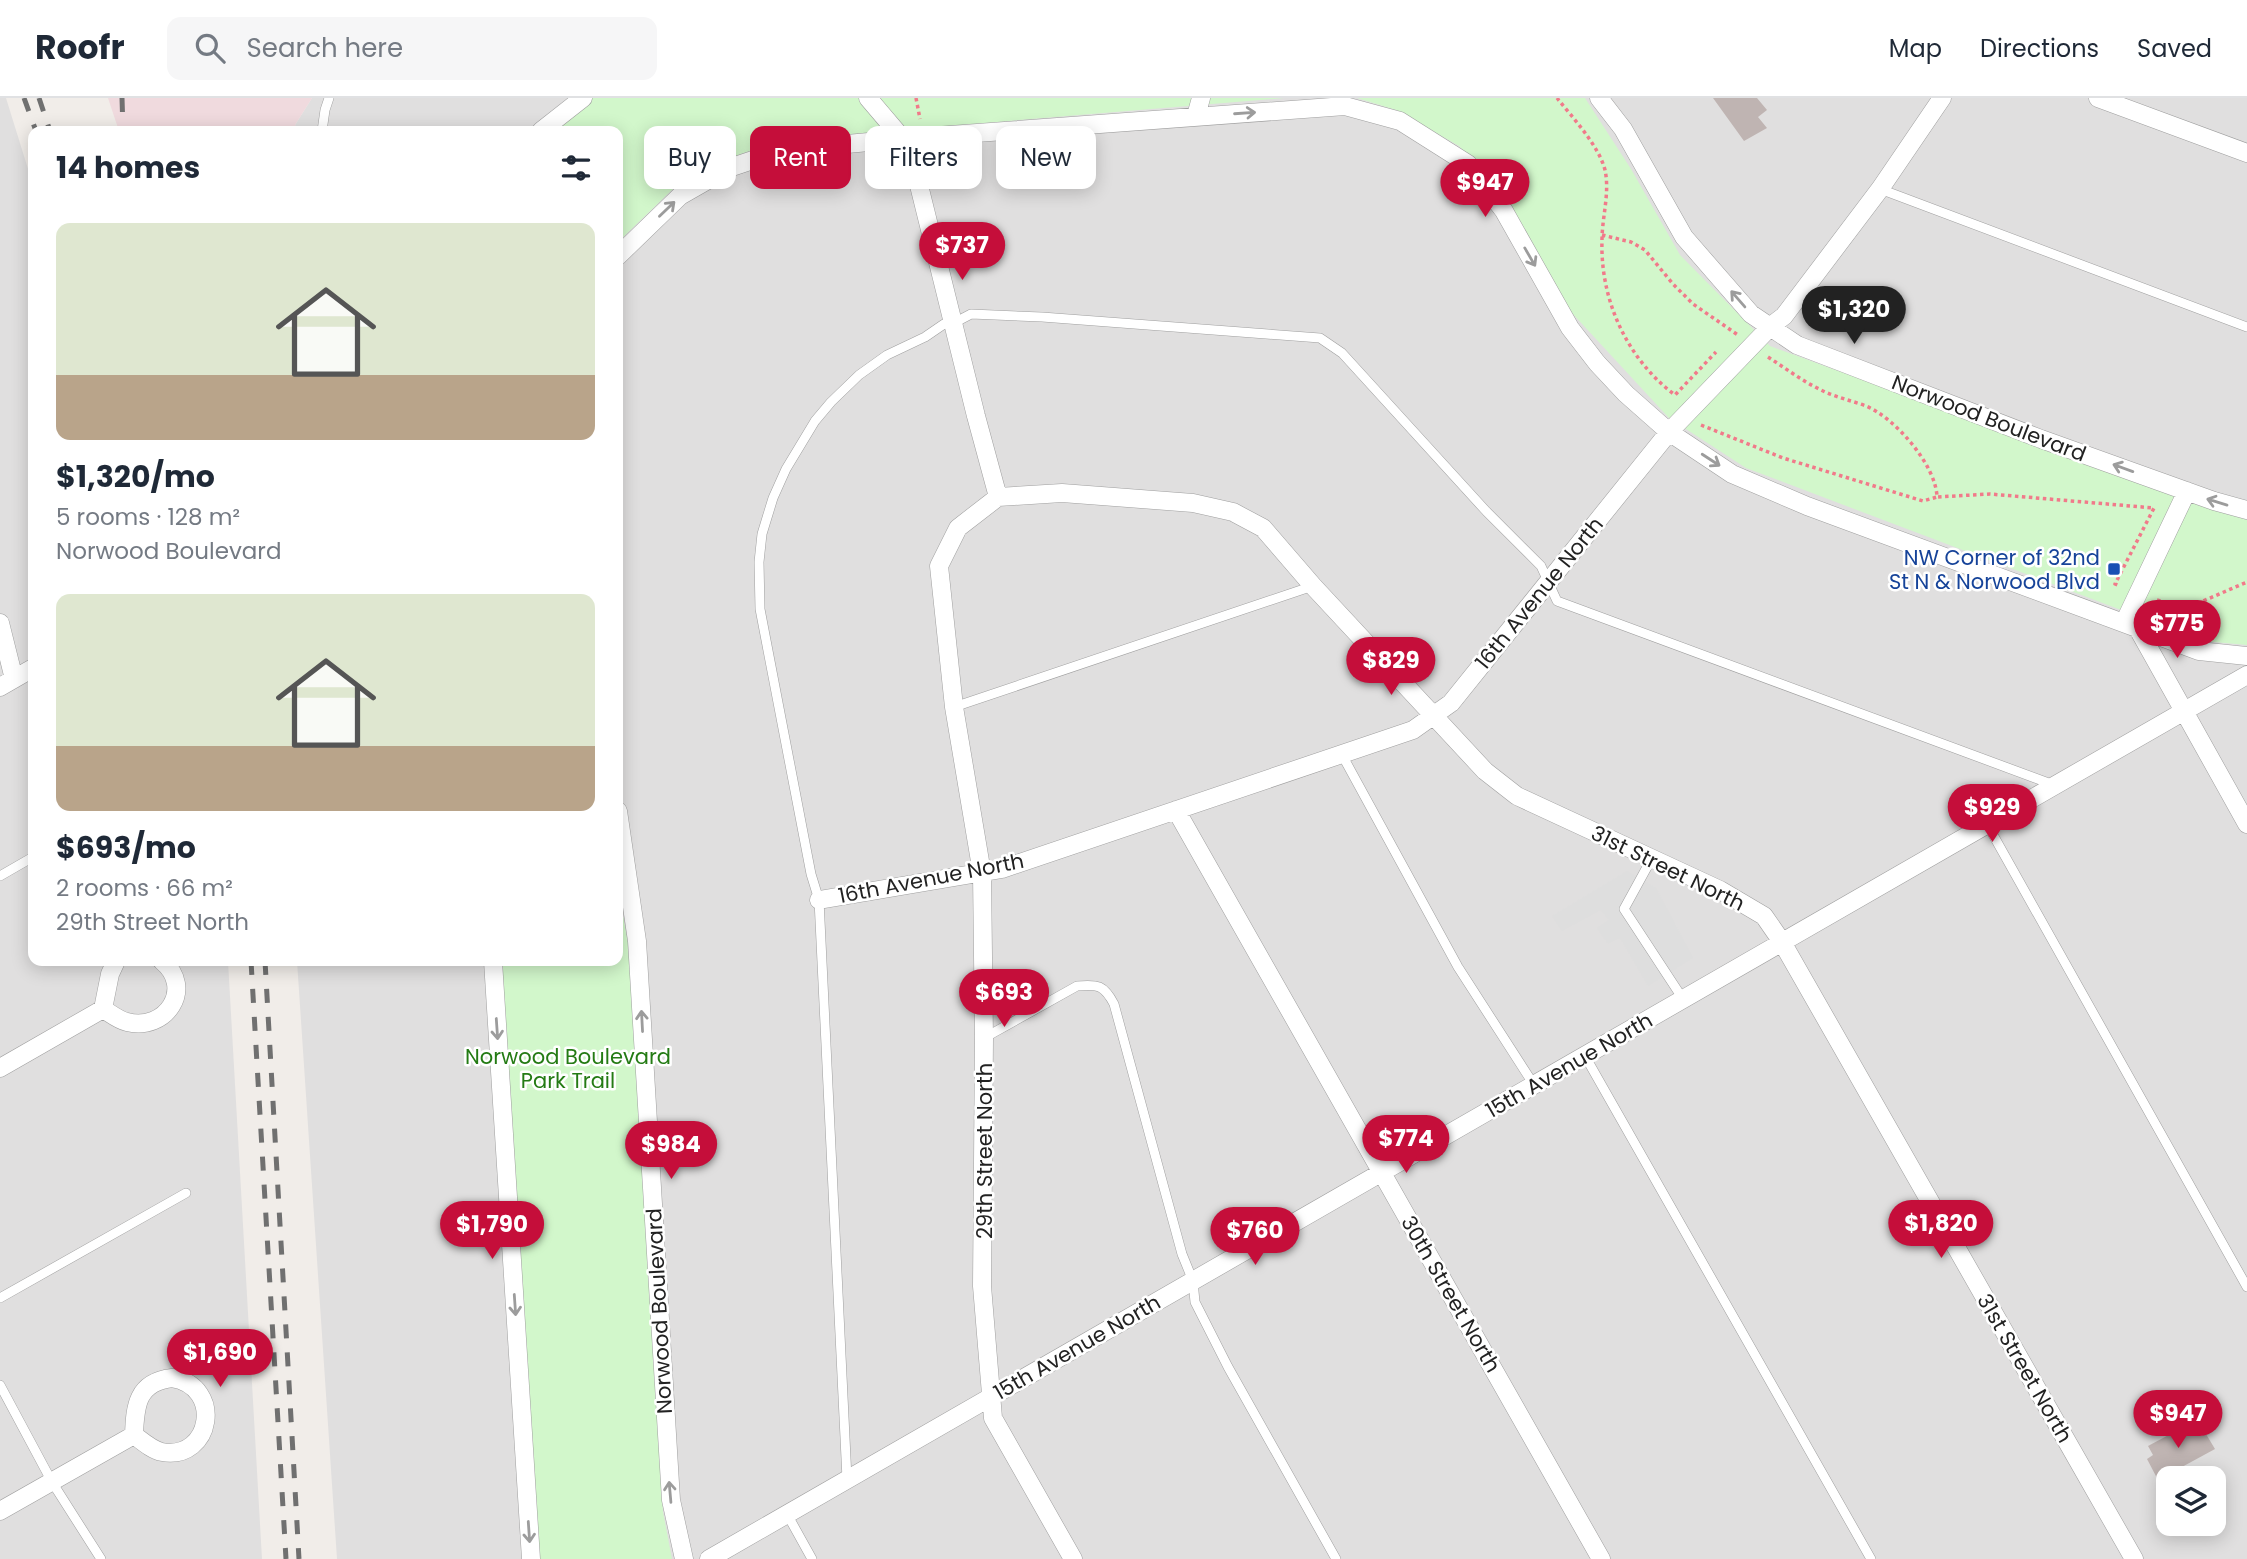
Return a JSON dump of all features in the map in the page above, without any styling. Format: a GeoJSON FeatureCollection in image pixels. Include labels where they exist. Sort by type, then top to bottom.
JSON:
{"type":"FeatureCollection","features":[{"type":"Feature","properties":{"kind":"street"},"geometry":{"type":"LineString","coordinates":[[547,126],[583,98]]}},
{"type":"Feature","properties":{"kind":"street"},"geometry":{"type":"LineString","coordinates":[[868,98],[892,126]]}},
{"type":"Feature","properties":{"kind":"street"},"geometry":{"type":"LineString","coordinates":[[1196,116],[1200,98]]}},
{"type":"Feature","properties":{"kind":"street","name":"Norwood Boulevard"},"geometry":{"type":"LineString","coordinates":[[1599,98],[1623,129],[1684,237],[1751,314],[1797,345],[2041,439],[2247,510]]}},
{"type":"Feature","properties":{"kind":"street","name":"16th Avenue North"},"geometry":{"type":"LineString","coordinates":[[818,900],[1002,869],[1413,730],[1451,703],[1745,340],[1784,316],[1880,189],[1942,98]]}},
{"type":"Feature","properties":{"kind":"street"},"geometry":{"type":"LineString","coordinates":[[2103,99],[2247,153]]}},
{"type":"Feature","properties":{"kind":"street"},"geometry":{"type":"LineString","coordinates":[[982,132],[1345,106],[1400,121],[1468,164],[1504,211],[1576,336],[1626,394],[1668,432],[1732,474],[1807,506],[2199,650],[2247,656]]}},
{"type":"Feature","properties":{"kind":"street"},"geometry":{"type":"LineString","coordinates":[[623,252],[680,196],[729,168],[783,150],[865,142]]}},
{"type":"Feature","properties":{"kind":"street"},"geometry":{"type":"LineString","coordinates":[[920,189],[998,497]]}},
{"type":"Feature","properties":{"kind":"street"},"geometry":{"type":"LineString","coordinates":[[2187,491],[2138,593],[2130,625],[2247,824]]}},
{"type":"Feature","properties":{"kind":"street","name":"31st Street North"},"geometry":{"type":"LineString","coordinates":[[998,497],[1062,493],[1193,503],[1233,512],[1264,528],[1312,586],[1485,771],[1517,796],[1720,890],[1764,916],[1782,942],[2134,1559]]}},
{"type":"Feature","properties":{"kind":"street","name":"29th Street North"},"geometry":{"type":"LineString","coordinates":[[998,497],[958,528],[939,566],[954,707],[982,873],[985,1038],[982,1286],[993,1418],[1073,1559]]}},
{"type":"Feature","properties":{"kind":"street"},"geometry":{"type":"LineString","coordinates":[[0,623],[7,683],[28,671]]}},
{"type":"Feature","properties":{"kind":"street","name":"15th Avenue North"},"geometry":{"type":"LineString","coordinates":[[709,1559],[2247,675]]}},
{"type":"Feature","properties":{"kind":"street","name":"30th Street North"},"geometry":{"type":"LineString","coordinates":[[1176,810],[1601,1559]]}},
{"type":"Feature","properties":{"kind":"street","name":"Norwood Boulevard"},"geometry":{"type":"LineString","coordinates":[[623,845],[637,941],[671,1500],[684,1559]]}},
{"type":"Feature","properties":{"kind":"street"},"geometry":{"type":"LineString","coordinates":[[0,1068],[103,1009],[114,966]]}},
{"type":"Feature","properties":{"kind":"street"},"geometry":{"type":"LineString","coordinates":[[103,1009],[123,1022],[137,1024],[152,1022],[164,1015],[174,1003],[176,994],[169,966]]}},
{"type":"Feature","properties":{"kind":"street"},"geometry":{"type":"LineString","coordinates":[[493,966],[531,1559]]}},
{"type":"Feature","properties":{"kind":"street"},"geometry":{"type":"LineString","coordinates":[[162,1379],[181,1379],[194,1387],[203,1398],[204,1422],[197,1441],[191,1448],[183,1452],[163,1452],[134,1435],[135,1410],[139,1397],[149,1385],[162,1379]]}},
{"type":"Feature","properties":{"kind":"street"},"geometry":{"type":"LineString","coordinates":[[0,1511],[134,1435]]}},
{"type":"Feature","properties":{"kind":"lane"},"geometry":{"type":"LineString","coordinates":[[323,126],[329,98]]}},
{"type":"Feature","properties":{"kind":"lane"},"geometry":{"type":"LineString","coordinates":[[1880,189],[2247,327]]}},
{"type":"Feature","properties":{"kind":"lane"},"geometry":{"type":"LineString","coordinates":[[847,1480],[818,900],[760,609],[759,562],[762,534],[773,498],[786,469],[815,422],[859,374],[887,355],[925,337],[944,324],[953,324],[971,314],[1320,338],[1342,354],[1486,511],[1541,566],[1558,601],[2056,785]]}},
{"type":"Feature","properties":{"kind":"lane"},"geometry":{"type":"LineString","coordinates":[[954,707],[1312,586]]}},
{"type":"Feature","properties":{"kind":"lane"},"geometry":{"type":"LineString","coordinates":[[1341,753],[1458,967],[1534,1085]]}},
{"type":"Feature","properties":{"kind":"lane"},"geometry":{"type":"LineString","coordinates":[[1987,824],[2247,1287]]}},
{"type":"Feature","properties":{"kind":"lane"},"geometry":{"type":"LineString","coordinates":[[1652,859],[1624,909],[1683,999]]}},
{"type":"Feature","properties":{"kind":"lane"},"geometry":{"type":"LineString","coordinates":[[0,876],[28,860]]}},
{"type":"Feature","properties":{"kind":"lane"},"geometry":{"type":"LineString","coordinates":[[985,1038],[1077,986],[1093,985],[1103,988],[1109,994],[1114,1004],[1182,1254],[1193,1281],[1195,1302],[1228,1367],[1336,1559]]}},
{"type":"Feature","properties":{"kind":"lane"},"geometry":{"type":"LineString","coordinates":[[1585,1056],[1871,1559]]}},
{"type":"Feature","properties":{"kind":"lane"},"geometry":{"type":"LineString","coordinates":[[0,1298],[186,1193]]}},
{"type":"Feature","properties":{"kind":"lane"},"geometry":{"type":"LineString","coordinates":[[0,1385],[52,1482],[101,1559]]}},
{"type":"Feature","properties":{"kind":"lane"},"geometry":{"type":"LineString","coordinates":[[787,1514],[812,1559]]}},
{"type":"Feature","properties":{"kind":"path"},"geometry":{"type":"LineString","coordinates":[[916,98],[921,121]]}},
{"type":"Feature","properties":{"kind":"path"},"geometry":{"type":"LineString","coordinates":[[1558,98],[1601,157],[1606,188],[1601,255],[1611,305],[1622,333],[1657,382],[1675,395],[1695,423],[1783,458],[1923,501],[1937,497],[1990,494],[2154,508],[2115,583],[2170,605],[2187,608],[2247,582]]}},
{"type":"Feature","properties":{"kind":"path"},"geometry":{"type":"LineString","coordinates":[[1602,235],[1632,242],[1645,250],[1693,304],[1821,390],[1867,406],[1894,424],[1932,474],[1937,497]]}},
{"type":"Feature","properties":{"kind":"path"},"geometry":{"type":"LineString","coordinates":[[1731,340],[1745,340]]}},
{"type":"Feature","properties":{"kind":"path"},"geometry":{"type":"LineString","coordinates":[[1675,395],[1722,347]]}},
{"type":"Feature","properties":{"kind":"shaded area"},"geometry":{"type":"Polygon","coordinates":[[[0,98],[6,98],[28,169],[28,966],[228,966],[262,1559],[0,1559],[0,98]]]}},
{"type":"Feature","properties":{"kind":"shaded area"},"geometry":{"type":"Polygon","coordinates":[[[108,98],[312,98],[295,126],[117,126],[108,98]]]}},
{"type":"Feature","properties":{"kind":"shaded area"},"geometry":{"type":"Polygon","coordinates":[[[312,98],[2247,98],[2247,1559],[337,1559],[297,966],[623,966],[623,126],[295,125],[312,98]]]}},
{"type":"Feature","properties":{"kind":"shaded area"},"geometry":{"type":"Polygon","coordinates":[[[1627,871],[1656,888],[1693,958],[1648,986],[1620,938],[1608,944],[1597,928],[1609,920],[1601,910],[1562,931],[1552,916],[1627,871]]]}},
{"type":"Feature","properties":{"kind":"green space"},"geometry":{"type":"Polygon","coordinates":[[[586,98],[1284,98],[948,126],[865,126],[865,133],[851,134],[851,126],[750,126],[750,151],[736,156],[736,126],[644,126],[644,189],[673,189],[623,237],[623,126],[553,126],[586,98]]]}},
{"type":"Feature","properties":{"kind":"green space"},"geometry":{"type":"Polygon","coordinates":[[[1357,98],[1585,98],[1631,169],[1680,255],[1770,346],[2247,520],[2247,645],[2203,641],[1746,468],[1669,418],[1572,313],[1504,193],[1459,146],[1396,110],[1357,98]]]}},
{"type":"Feature","properties":{"kind":"green space","name":"Norwood Boulevard Park Trail"},"geometry":{"type":"Polygon","coordinates":[[[623,916],[629,948],[663,1512],[672,1559],[531,1559],[493,966],[623,966],[623,916]]]}},
{"type":"Feature","properties":{"kind":"building"},"geometry":{"type":"Polygon","coordinates":[[[1713,98],[1757,98],[1767,110],[1758,117],[1767,128],[1744,141],[1713,98]]]}},
{"type":"Feature","properties":{"kind":"building"},"geometry":{"type":"Polygon","coordinates":[[[2193,1422],[2201,1436],[2206,1434],[2215,1449],[2184,1466],[2156,1466],[2156,1476],[2147,1459],[2153,1455],[2148,1446],[2193,1422]]]}},
{"type":"Feature","properties":{"kind":"railway"},"geometry":{"type":"LineString","coordinates":[[24,98],[34,126]]}},
{"type":"Feature","properties":{"kind":"railway"},"geometry":{"type":"LineString","coordinates":[[39,98],[48,126]]}},
{"type":"Feature","properties":{"kind":"railway"},"geometry":{"type":"LineString","coordinates":[[122,98],[123,126]]}},
{"type":"Feature","properties":{"kind":"railway"},"geometry":{"type":"LineString","coordinates":[[251,966],[286,1559]]}},
{"type":"Feature","properties":{"kind":"railway"},"geometry":{"type":"LineString","coordinates":[[265,966],[299,1559]]}},
{"type":"Feature","properties":{"kind":"place","name":"NW Corner of 32nd St N & Norwood Blvd"},"geometry":{"type":"Point","coordinates":[2114,569]}}]}
